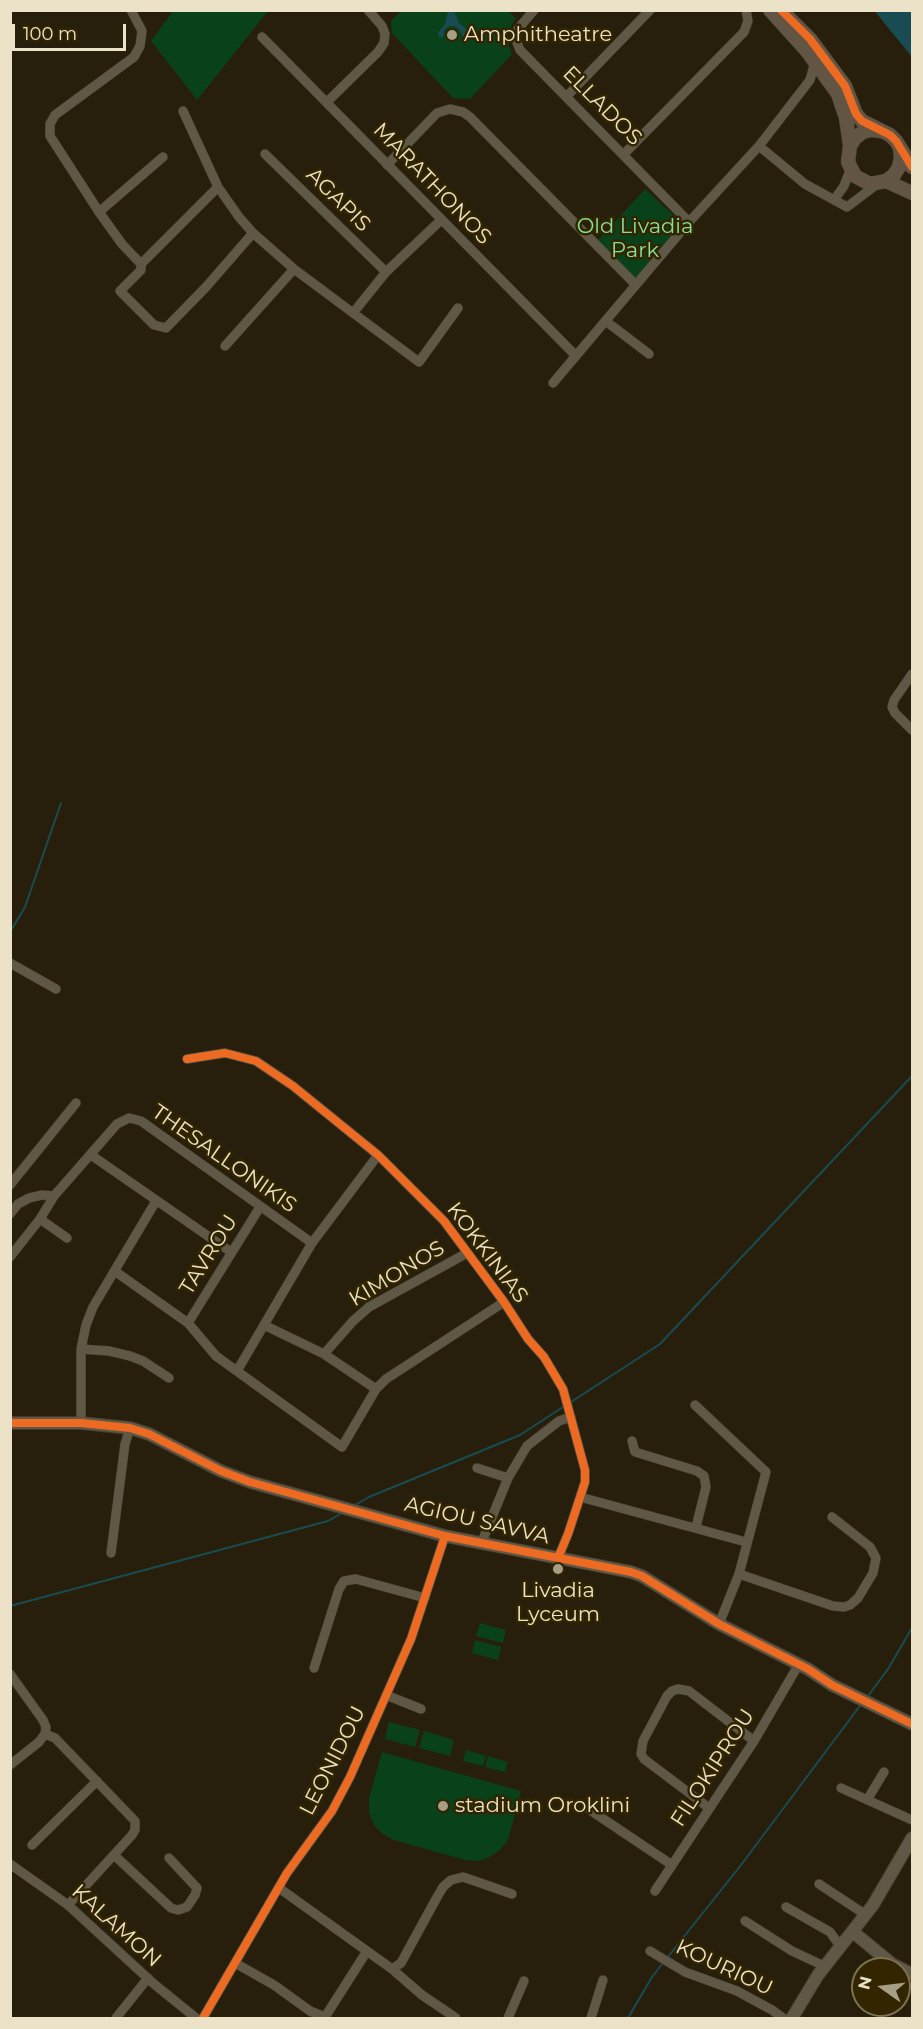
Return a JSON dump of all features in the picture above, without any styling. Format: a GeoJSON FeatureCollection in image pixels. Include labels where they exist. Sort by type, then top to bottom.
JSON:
{"type":"FeatureCollection","features":[{"type":"Feature","properties":{"kind":"main road"},"geometry":{"type":"LineString","coordinates":[[770,10],[815,62],[838,94],[846,118],[850,146],[848,162],[850,170],[862,181],[882,183],[912,193]]}},
{"type":"Feature","properties":{"kind":"main road"},"geometry":{"type":"LineString","coordinates":[[781,10],[810,39],[845,86],[856,114],[862,121],[890,135],[912,167]]}},
{"type":"Feature","properties":{"kind":"main road"},"geometry":{"type":"LineString","coordinates":[[850,146],[863,132],[882,131]]}},
{"type":"Feature","properties":{"kind":"main road"},"geometry":{"type":"LineString","coordinates":[[882,183],[894,176],[899,167],[900,148]]}},
{"type":"Feature","properties":{"kind":"street"},"geometry":{"type":"LineString","coordinates":[[131,10],[142,31],[140,46],[134,57],[51,119],[50,136],[99,212],[122,244],[141,264],[141,270],[120,291],[154,325],[165,328],[206,287],[253,233]]}},
{"type":"Feature","properties":{"kind":"street"},"geometry":{"type":"LineString","coordinates":[[327,102],[378,52],[384,43],[385,34],[382,26],[368,10]]}},
{"type":"Feature","properties":{"kind":"street","name":"ELLADOS"},"geometry":{"type":"LineString","coordinates":[[534,10],[518,28],[516,36],[518,47],[689,222]]}},
{"type":"Feature","properties":{"kind":"street"},"geometry":{"type":"LineString","coordinates":[[567,96],[650,10]]}},
{"type":"Feature","properties":{"kind":"street"},"geometry":{"type":"LineString","coordinates":[[624,154],[744,32],[748,21],[747,10]]}},
{"type":"Feature","properties":{"kind":"street","name":"MARATHONOS"},"geometry":{"type":"LineString","coordinates":[[262,38],[576,356]]}},
{"type":"Feature","properties":{"kind":"street"},"geometry":{"type":"LineString","coordinates":[[553,383],[607,322],[689,222],[759,146],[810,80],[815,62]]}},
{"type":"Feature","properties":{"kind":"street"},"geometry":{"type":"LineString","coordinates":[[810,80],[827,78]]}},
{"type":"Feature","properties":{"kind":"street"},"geometry":{"type":"LineString","coordinates":[[387,165],[437,113],[447,110],[463,112],[636,285]]}},
{"type":"Feature","properties":{"kind":"street"},"geometry":{"type":"LineString","coordinates":[[183,111],[218,187],[253,233],[294,270],[419,362],[458,308]]}},
{"type":"Feature","properties":{"kind":"street"},"geometry":{"type":"LineString","coordinates":[[759,146],[805,184],[847,207],[864,192],[882,183]]}},
{"type":"Feature","properties":{"kind":"street","name":"AGAPIS"},"geometry":{"type":"LineString","coordinates":[[266,153],[386,272]]}},
{"type":"Feature","properties":{"kind":"street"},"geometry":{"type":"LineString","coordinates":[[99,212],[163,157]]}},
{"type":"Feature","properties":{"kind":"street"},"geometry":{"type":"LineString","coordinates":[[834,200],[844,186],[850,170]]}},
{"type":"Feature","properties":{"kind":"street"},"geometry":{"type":"LineString","coordinates":[[141,264],[218,187]]}},
{"type":"Feature","properties":{"kind":"street"},"geometry":{"type":"LineString","coordinates":[[353,313],[386,272],[441,220]]}},
{"type":"Feature","properties":{"kind":"street"},"geometry":{"type":"LineString","coordinates":[[225,346],[294,270]]}},
{"type":"Feature","properties":{"kind":"street"},"geometry":{"type":"LineString","coordinates":[[607,322],[649,354]]}},
{"type":"Feature","properties":{"kind":"street"},"geometry":{"type":"LineString","coordinates":[[912,674],[895,697],[892,707],[912,730]]}},
{"type":"Feature","properties":{"kind":"street"},"geometry":{"type":"LineString","coordinates":[[10,963],[56,989]]}},
{"type":"Feature","properties":{"kind":"street","name":"KOKKINIAS"},"geometry":{"type":"LineString","coordinates":[[187,1059],[225,1053],[256,1061],[293,1086],[378,1155],[444,1221],[504,1302],[528,1339],[544,1357],[559,1380],[568,1400],[585,1470],[585,1482],[558,1558]]}},
{"type":"Feature","properties":{"kind":"street"},"geometry":{"type":"LineString","coordinates":[[10,1185],[76,1103]]}},
{"type":"Feature","properties":{"kind":"street","name":"THESALLONIKIS"},"geometry":{"type":"LineString","coordinates":[[91,1155],[117,1124],[124,1119],[134,1118],[312,1243]]}},
{"type":"Feature","properties":{"kind":"street"},"geometry":{"type":"LineString","coordinates":[[10,1257],[40,1220],[54,1196],[91,1155],[231,1252]]}},
{"type":"Feature","properties":{"kind":"street"},"geometry":{"type":"LineString","coordinates":[[237,1371],[312,1243],[378,1155]]}},
{"type":"Feature","properties":{"kind":"street"},"geometry":{"type":"LineString","coordinates":[[10,1214],[18,1204],[28,1198],[42,1195],[54,1196]]}},
{"type":"Feature","properties":{"kind":"street"},"geometry":{"type":"LineString","coordinates":[[81,1423],[81,1349],[86,1324],[93,1307],[156,1202]]}},
{"type":"Feature","properties":{"kind":"street","name":"TAVROU"},"geometry":{"type":"LineString","coordinates":[[188,1323],[260,1207]]}},
{"type":"Feature","properties":{"kind":"street"},"geometry":{"type":"LineString","coordinates":[[40,1220],[67,1238]]}},
{"type":"Feature","properties":{"kind":"street","name":"KIMONOS"},"geometry":{"type":"LineString","coordinates":[[324,1354],[352,1321],[369,1307],[467,1253]]}},
{"type":"Feature","properties":{"kind":"street"},"geometry":{"type":"LineString","coordinates":[[116,1272],[188,1323],[216,1356],[342,1447],[376,1389],[391,1375],[504,1302]]}},
{"type":"Feature","properties":{"kind":"street"},"geometry":{"type":"LineString","coordinates":[[264,1324],[324,1354],[376,1389]]}},
{"type":"Feature","properties":{"kind":"street"},"geometry":{"type":"LineString","coordinates":[[81,1349],[109,1351],[130,1356],[143,1361],[169,1378]]}},
{"type":"Feature","properties":{"kind":"street"},"geometry":{"type":"LineString","coordinates":[[695,1405],[766,1472],[739,1574],[719,1624]]}},
{"type":"Feature","properties":{"kind":"street"},"geometry":{"type":"LineString","coordinates":[[482,1544],[508,1478],[527,1446],[539,1435],[571,1414]]}},
{"type":"Feature","properties":{"kind":"street","name":"AGIOU SAVVA"},"geometry":{"type":"LineString","coordinates":[[10,1423],[81,1423],[130,1428],[149,1434],[235,1478],[445,1536],[621,1569],[642,1576],[719,1624],[912,1725]]}},
{"type":"Feature","properties":{"kind":"street"},"geometry":{"type":"LineString","coordinates":[[111,1553],[125,1444],[130,1428]]}},
{"type":"Feature","properties":{"kind":"street"},"geometry":{"type":"LineString","coordinates":[[632,1441],[635,1452],[697,1471],[704,1476],[706,1487],[696,1527]]}},
{"type":"Feature","properties":{"kind":"street"},"geometry":{"type":"LineString","coordinates":[[477,1468],[508,1478]]}},
{"type":"Feature","properties":{"kind":"street"},"geometry":{"type":"LineString","coordinates":[[580,1497],[746,1542]]}},
{"type":"Feature","properties":{"kind":"street"},"geometry":{"type":"LineString","coordinates":[[739,1574],[833,1606],[850,1605],[858,1598],[873,1574],[876,1558],[870,1547],[832,1517]]}},
{"type":"Feature","properties":{"kind":"street","name":"LEONIDOU"},"geometry":{"type":"LineString","coordinates":[[203,2019],[279,1888],[332,1811],[350,1777],[406,1650],[445,1536]]}},
{"type":"Feature","properties":{"kind":"street"},"geometry":{"type":"LineString","coordinates":[[314,1668],[339,1589],[344,1581],[356,1579],[425,1598]]}},
{"type":"Feature","properties":{"kind":"street","name":"FILOKIPROU"},"geometry":{"type":"LineString","coordinates":[[655,1891],[754,1741],[799,1664]]}},
{"type":"Feature","properties":{"kind":"street"},"geometry":{"type":"LineString","coordinates":[[10,1674],[46,1727],[45,1734],[39,1742],[10,1765]]}},
{"type":"Feature","properties":{"kind":"street"},"geometry":{"type":"LineString","coordinates":[[709,1808],[644,1760],[640,1754],[643,1741],[668,1696],[672,1691],[678,1689],[689,1691],[754,1741]]}},
{"type":"Feature","properties":{"kind":"street"},"geometry":{"type":"LineString","coordinates":[[386,1695],[422,1709]]}},
{"type":"Feature","properties":{"kind":"street"},"geometry":{"type":"LineString","coordinates":[[45,1734],[55,1738],[135,1821],[135,1830],[132,1835],[68,1905]]}},
{"type":"Feature","properties":{"kind":"street"},"geometry":{"type":"LineString","coordinates":[[867,1800],[884,1772]]}},
{"type":"Feature","properties":{"kind":"street"},"geometry":{"type":"LineString","coordinates":[[32,1845],[97,1781]]}},
{"type":"Feature","properties":{"kind":"street"},"geometry":{"type":"LineString","coordinates":[[842,1788],[912,1820]]}},
{"type":"Feature","properties":{"kind":"street"},"geometry":{"type":"LineString","coordinates":[[587,1808],[672,1865]]}},
{"type":"Feature","properties":{"kind":"street"},"geometry":{"type":"LineString","coordinates":[[792,2019],[824,1966],[866,1915],[888,1882],[912,1838]]}},
{"type":"Feature","properties":{"kind":"street"},"geometry":{"type":"LineString","coordinates":[[114,1855],[171,1908],[178,1910],[187,1907],[197,1888],[169,1858]]}},
{"type":"Feature","properties":{"kind":"street","name":"KALAMON"},"geometry":{"type":"LineString","coordinates":[[12,1867],[68,1905],[196,2019]]}},
{"type":"Feature","properties":{"kind":"street"},"geometry":{"type":"LineString","coordinates":[[392,1969],[401,1963],[443,1887],[451,1880],[463,1877],[512,1894]]}},
{"type":"Feature","properties":{"kind":"street"},"geometry":{"type":"LineString","coordinates":[[819,1884],[866,1915]]}},
{"type":"Feature","properties":{"kind":"street"},"geometry":{"type":"LineString","coordinates":[[279,1888],[392,1969],[422,1995],[456,2019]]}},
{"type":"Feature","properties":{"kind":"street"},"geometry":{"type":"LineString","coordinates":[[786,1907],[830,1932],[840,1946]]}},
{"type":"Feature","properties":{"kind":"street"},"geometry":{"type":"LineString","coordinates":[[746,1921],[792,1951],[824,1966]]}},
{"type":"Feature","properties":{"kind":"street"},"geometry":{"type":"LineString","coordinates":[[853,1932],[897,1967],[912,1974]]}},
{"type":"Feature","properties":{"kind":"street"},"geometry":{"type":"LineString","coordinates":[[235,1963],[280,1990],[310,2012],[326,2018],[367,1951]]}},
{"type":"Feature","properties":{"kind":"street","name":"KOURIOU"},"geometry":{"type":"LineString","coordinates":[[650,1951],[691,1975],[730,1987],[772,2010],[783,2019]]}},
{"type":"Feature","properties":{"kind":"street"},"geometry":{"type":"LineString","coordinates":[[116,2019],[148,1978]]}},
{"type":"Feature","properties":{"kind":"street"},"geometry":{"type":"LineString","coordinates":[[591,2019],[603,1980]]}},
{"type":"Feature","properties":{"kind":"street"},"geometry":{"type":"LineString","coordinates":[[508,2019],[524,1981]]}},
{"type":"Feature","properties":{"kind":"green space"},"geometry":{"type":"Polygon","coordinates":[[[173,11],[268,11],[197,100],[151,41],[173,11]]]}},
{"type":"Feature","properties":{"kind":"green space"},"geometry":{"type":"Polygon","coordinates":[[[401,11],[508,11],[516,18],[507,39],[512,54],[470,99],[453,98],[392,33],[391,21],[401,11]]]}},
{"type":"Feature","properties":{"kind":"green space","name":"Old Livadia Park"},"geometry":{"type":"Polygon","coordinates":[[[645,189],[682,223],[634,282],[598,240],[645,189]]]}},
{"type":"Feature","properties":{"kind":"green space"},"geometry":{"type":"Polygon","coordinates":[[[480,1623],[506,1630],[503,1643],[476,1636],[480,1623]]]}},
{"type":"Feature","properties":{"kind":"green space"},"geometry":{"type":"Polygon","coordinates":[[[475,1640],[501,1647],[498,1660],[472,1653],[475,1640]]]}},
{"type":"Feature","properties":{"kind":"green space"},"geometry":{"type":"Polygon","coordinates":[[[389,1722],[420,1730],[415,1747],[385,1739],[389,1722]]]}},
{"type":"Feature","properties":{"kind":"green space"},"geometry":{"type":"Polygon","coordinates":[[[424,1731],[454,1740],[450,1756],[419,1748],[424,1731]]]}},
{"type":"Feature","properties":{"kind":"green space"},"geometry":{"type":"Polygon","coordinates":[[[466,1750],[486,1756],[483,1766],[463,1761],[466,1750]]]}},
{"type":"Feature","properties":{"kind":"green space","name":"stadium Oroklini"},"geometry":{"type":"Polygon","coordinates":[[[382,1752],[521,1791],[508,1840],[500,1850],[478,1861],[465,1860],[394,1840],[383,1834],[374,1825],[369,1813],[369,1798],[382,1752]]]}},
{"type":"Feature","properties":{"kind":"green space"},"geometry":{"type":"Polygon","coordinates":[[[488,1756],[508,1762],[505,1772],[485,1767],[488,1756]]]}},
{"type":"Feature","properties":{"kind":"water"},"geometry":{"type":"Polygon","coordinates":[[[448,11],[454,11],[459,23],[467,30],[467,35],[463,37],[459,29],[449,26],[445,29],[443,37],[439,37],[438,33],[445,24],[448,11]]]}},
{"type":"Feature","properties":{"kind":"water"},"geometry":{"type":"Polygon","coordinates":[[[875,11],[912,11],[912,57],[877,14],[875,11]]]}},
{"type":"Feature","properties":{"kind":"waterway"},"geometry":{"type":"LineString","coordinates":[[10,932],[25,907],[61,803]]}},
{"type":"Feature","properties":{"kind":"waterway"},"geometry":{"type":"LineString","coordinates":[[571,1402],[660,1344],[912,1076]]}},
{"type":"Feature","properties":{"kind":"waterway"},"geometry":{"type":"LineString","coordinates":[[355,1505],[369,1497],[520,1435],[566,1405]]}},
{"type":"Feature","properties":{"kind":"waterway"},"geometry":{"type":"LineString","coordinates":[[10,1606],[328,1521],[342,1513]]}},
{"type":"Feature","properties":{"kind":"waterway"},"geometry":{"type":"LineString","coordinates":[[868,1696],[888,1669],[912,1628]]}},
{"type":"Feature","properties":{"kind":"waterway"},"geometry":{"type":"LineString","coordinates":[[667,1958],[741,1865],[862,1703]]}},
{"type":"Feature","properties":{"kind":"waterway"},"geometry":{"type":"LineString","coordinates":[[628,2018],[663,1963]]}},
{"type":"Feature","properties":{"kind":"cycle path"},"geometry":{"type":"LineString","coordinates":[[781,10],[810,39],[845,86],[856,114],[862,121],[890,135],[912,167]]}},
{"type":"Feature","properties":{"kind":"cycle path"},"geometry":{"type":"LineString","coordinates":[[187,1059],[225,1053],[256,1061],[293,1086],[378,1155],[444,1221],[504,1302],[528,1339],[544,1357],[563,1389],[585,1470],[585,1482],[558,1558]]}},
{"type":"Feature","properties":{"kind":"cycle path"},"geometry":{"type":"LineString","coordinates":[[10,1423],[81,1423],[130,1428],[149,1434],[221,1471],[250,1482],[445,1536],[631,1572],[642,1576],[719,1624],[808,1669],[832,1685],[912,1724]]}},
{"type":"Feature","properties":{"kind":"cycle path"},"geometry":{"type":"LineString","coordinates":[[203,2018],[287,1873],[332,1811],[350,1777],[411,1639],[445,1536]]}},
{"type":"Feature","properties":{"kind":"place","name":"Amphitheatre"},"geometry":{"type":"Point","coordinates":[452,35]}},
{"type":"Feature","properties":{"kind":"place","name":"Livadia Lyceum"},"geometry":{"type":"Point","coordinates":[558,1569]}},
{"type":"Feature","properties":{"kind":"place","name":"stadium Oroklini"},"geometry":{"type":"Point","coordinates":[443,1806]}}]}
